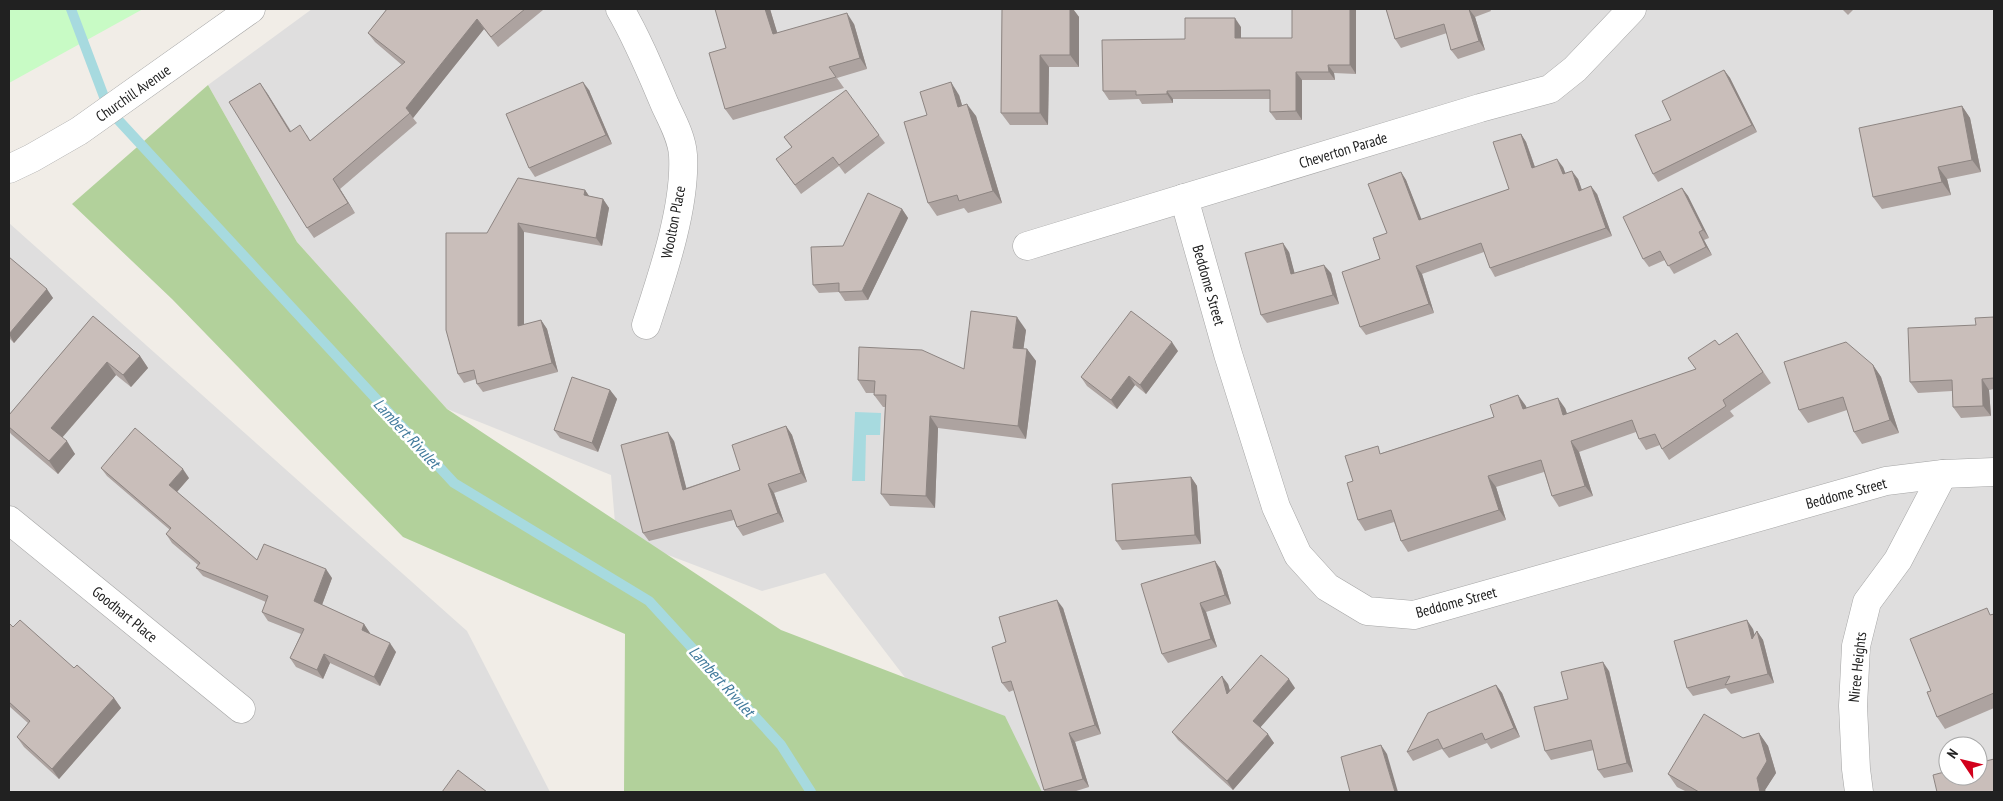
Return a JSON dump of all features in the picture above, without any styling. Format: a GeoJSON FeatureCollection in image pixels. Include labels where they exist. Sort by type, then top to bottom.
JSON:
{"type":"FeatureCollection","features":[{"type":"Feature","properties":{"kind":"street","name":"Churchill Avenue"},"geometry":{"type":"LineString","coordinates":[[9,169],[79,131],[251,9]]}},
{"type":"Feature","properties":{"kind":"street","name":"Woolton Place"},"geometry":{"type":"LineString","coordinates":[[620,9],[639,42],[675,128],[683,154],[681,193],[664,270],[646,325]]}},
{"type":"Feature","properties":{"kind":"street","name":"Cheverton Parade"},"geometry":{"type":"LineString","coordinates":[[1027,246],[1480,108],[1550,89],[1575,69],[1632,9]]}},
{"type":"Feature","properties":{"kind":"street","name":"Beddome Street"},"geometry":{"type":"LineString","coordinates":[[1184,198],[1228,354],[1276,507],[1298,555],[1328,587],[1367,611],[1414,615],[1886,481],[1942,474],[1994,472]]}},
{"type":"Feature","properties":{"kind":"street","name":"Niree Heights"},"geometry":{"type":"LineString","coordinates":[[1860,792],[1856,770],[1853,706],[1856,646],[1867,602],[1898,560],[1942,474]]}},
{"type":"Feature","properties":{"kind":"street","name":"Goodhart Place"},"geometry":{"type":"LineString","coordinates":[[9,520],[241,709]]}},
{"type":"Feature","properties":{"kind":"shaded area"},"geometry":{"type":"Polygon","coordinates":[[[312,9],[1994,9],[1994,792],[1012,792],[982,778],[825,573],[762,591],[616,535],[611,475],[447,409],[297,242],[208,85],[312,9]]]}},
{"type":"Feature","properties":{"kind":"shaded area"},"geometry":{"type":"Polygon","coordinates":[[[9,223],[467,631],[550,792],[9,792],[9,223]]]}},
{"type":"Feature","properties":{"kind":"green space"},"geometry":{"type":"Polygon","coordinates":[[[9,9],[143,9],[9,83],[9,9]]]}},
{"type":"Feature","properties":{"kind":"green space"},"geometry":{"type":"Polygon","coordinates":[[[208,85],[297,242],[447,409],[781,630],[1005,716],[1042,792],[624,792],[625,634],[403,537],[172,299],[72,204],[208,85]]]}},
{"type":"Feature","properties":{"kind":"water"},"geometry":{"type":"Polygon","coordinates":[[[855,412],[881,413],[880,435],[866,435],[865,481],[852,481],[855,412]]]}},
{"type":"Feature","properties":{"kind":"building"},"geometry":{"type":"Polygon","coordinates":[[[387,9],[525,9],[491,37],[477,19],[406,108],[410,113],[333,179],[348,203],[307,228],[229,102],[260,83],[290,132],[300,125],[310,141],[405,62],[368,33],[387,9]]]}},
{"type":"Feature","properties":{"kind":"building"},"geometry":{"type":"Polygon","coordinates":[[[715,9],[765,9],[773,34],[847,13],[860,58],[829,67],[836,77],[725,109],[709,53],[726,48],[715,9]]]}},
{"type":"Feature","properties":{"kind":"building"},"geometry":{"type":"Polygon","coordinates":[[[1002,9],[1070,9],[1070,55],[1040,55],[1040,113],[1001,113],[1002,9]]]}},
{"type":"Feature","properties":{"kind":"building"},"geometry":{"type":"Polygon","coordinates":[[[1292,9],[1350,9],[1350,65],[1328,65],[1329,72],[1296,72],[1296,111],[1270,112],[1270,90],[1167,91],[1167,94],[1136,95],[1136,91],[1103,91],[1102,40],[1185,39],[1185,18],[1235,18],[1235,38],[1292,38],[1292,9]]]}},
{"type":"Feature","properties":{"kind":"building"},"geometry":{"type":"Polygon","coordinates":[[[1386,9],[1469,9],[1479,41],[1451,50],[1444,24],[1395,39],[1386,9]]]}},
{"type":"Feature","properties":{"kind":"building"},"geometry":{"type":"Polygon","coordinates":[[[1724,70],[1752,125],[1653,174],[1635,135],[1671,120],[1662,101],[1724,70]]]}},
{"type":"Feature","properties":{"kind":"building"},"geometry":{"type":"Polygon","coordinates":[[[583,82],[606,135],[529,168],[506,114],[583,82]]]}},
{"type":"Feature","properties":{"kind":"building"},"geometry":{"type":"Polygon","coordinates":[[[951,82],[958,107],[967,104],[993,191],[959,201],[957,195],[928,203],[904,122],[927,115],[920,92],[951,82]]]}},
{"type":"Feature","properties":{"kind":"building"},"geometry":{"type":"Polygon","coordinates":[[[846,90],[879,135],[839,165],[833,157],[795,185],[776,159],[792,147],[784,137],[846,90]]]}},
{"type":"Feature","properties":{"kind":"building"},"geometry":{"type":"Polygon","coordinates":[[[1962,106],[1972,160],[1938,167],[1942,182],[1873,197],[1859,128],[1962,106]]]}},
{"type":"Feature","properties":{"kind":"building"},"geometry":{"type":"Polygon","coordinates":[[[1521,134],[1532,168],[1557,159],[1563,174],[1572,171],[1579,191],[1591,186],[1606,228],[1490,268],[1481,243],[1416,266],[1429,304],[1360,327],[1342,272],[1380,259],[1373,238],[1387,233],[1368,184],[1401,172],[1419,220],[1509,189],[1493,142],[1521,134]]]}},
{"type":"Feature","properties":{"kind":"building"},"geometry":{"type":"Polygon","coordinates":[[[518,178],[585,190],[584,195],[603,199],[596,238],[518,223],[518,326],[541,320],[552,363],[477,384],[474,370],[458,374],[446,330],[446,233],[487,233],[518,178]]]}},
{"type":"Feature","properties":{"kind":"building"},"geometry":{"type":"Polygon","coordinates":[[[1682,188],[1703,230],[1699,232],[1706,247],[1668,266],[1660,251],[1643,259],[1623,217],[1682,188]]]}},
{"type":"Feature","properties":{"kind":"building"},"geometry":{"type":"Polygon","coordinates":[[[868,193],[902,209],[862,291],[839,292],[839,283],[813,285],[811,247],[843,246],[868,193]]]}},
{"type":"Feature","properties":{"kind":"building"},"geometry":{"type":"Polygon","coordinates":[[[1283,243],[1291,274],[1324,265],[1333,295],[1261,315],[1245,253],[1283,243]]]}},
{"type":"Feature","properties":{"kind":"building"},"geometry":{"type":"Polygon","coordinates":[[[9,257],[47,289],[9,334],[9,257]]]}},
{"type":"Feature","properties":{"kind":"building"},"geometry":{"type":"Polygon","coordinates":[[[971,311],[1017,317],[1013,348],[1027,349],[1018,426],[930,416],[926,496],[881,494],[886,395],[874,395],[875,381],[858,380],[859,347],[922,350],[964,369],[971,311]]]}},
{"type":"Feature","properties":{"kind":"building"},"geometry":{"type":"Polygon","coordinates":[[[1131,311],[1172,342],[1140,385],[1129,376],[1111,400],[1081,377],[1131,311]]]}},
{"type":"Feature","properties":{"kind":"building"},"geometry":{"type":"Polygon","coordinates":[[[93,316],[140,356],[123,375],[107,362],[51,428],[67,441],[49,461],[9,427],[9,415],[93,316]]]}},
{"type":"Feature","properties":{"kind":"building"},"geometry":{"type":"Polygon","coordinates":[[[1994,317],[1994,378],[1982,379],[1983,406],[1953,407],[1952,380],[1910,382],[1908,328],[1976,325],[1975,318],[1994,317]]]}},
{"type":"Feature","properties":{"kind":"building"},"geometry":{"type":"Polygon","coordinates":[[[1737,333],[1763,372],[1723,400],[1726,406],[1662,449],[1655,434],[1639,439],[1632,420],[1571,441],[1585,486],[1552,496],[1541,460],[1488,476],[1499,510],[1401,541],[1391,510],[1358,520],[1347,483],[1353,481],[1345,456],[1378,446],[1380,454],[1494,417],[1490,405],[1518,395],[1523,409],[1558,398],[1563,415],[1696,369],[1688,358],[1715,340],[1719,345],[1737,333]]]}},
{"type":"Feature","properties":{"kind":"building"},"geometry":{"type":"Polygon","coordinates":[[[1846,342],[1873,365],[1890,420],[1854,432],[1843,397],[1799,410],[1784,362],[1846,342]]]}},
{"type":"Feature","properties":{"kind":"building"},"geometry":{"type":"Polygon","coordinates":[[[572,377],[610,390],[592,443],[554,430],[572,377]]]}},
{"type":"Feature","properties":{"kind":"building"},"geometry":{"type":"Polygon","coordinates":[[[786,426],[801,473],[768,484],[778,513],[737,527],[731,510],[643,533],[621,445],[668,432],[683,490],[740,470],[732,445],[786,426]]]}},
{"type":"Feature","properties":{"kind":"building"},"geometry":{"type":"Polygon","coordinates":[[[135,428],[183,469],[169,485],[257,560],[264,544],[326,569],[314,601],[364,624],[362,630],[390,643],[374,677],[324,654],[317,670],[290,658],[304,629],[262,612],[268,596],[196,568],[200,563],[166,534],[171,528],[101,468],[135,428]]]}},
{"type":"Feature","properties":{"kind":"building"},"geometry":{"type":"Polygon","coordinates":[[[1191,477],[1195,535],[1116,541],[1112,484],[1191,477]]]}},
{"type":"Feature","properties":{"kind":"building"},"geometry":{"type":"Polygon","coordinates":[[[1215,561],[1225,595],[1200,603],[1211,639],[1162,654],[1141,584],[1215,561]]]}},
{"type":"Feature","properties":{"kind":"building"},"geometry":{"type":"Polygon","coordinates":[[[1057,600],[1095,725],[1069,733],[1083,779],[1044,790],[1011,681],[1002,683],[992,647],[1006,642],[999,617],[1057,600]]]}},
{"type":"Feature","properties":{"kind":"building"},"geometry":{"type":"Polygon","coordinates":[[[1987,608],[1990,615],[1994,614],[1994,693],[1937,717],[1927,692],[1931,691],[1910,639],[1987,608]]]}},
{"type":"Feature","properties":{"kind":"building"},"geometry":{"type":"Polygon","coordinates":[[[20,620],[74,668],[77,665],[114,698],[52,769],[17,737],[30,721],[9,702],[9,623],[13,627],[20,620]]]}},
{"type":"Feature","properties":{"kind":"building"},"geometry":{"type":"Polygon","coordinates":[[[1747,620],[1752,639],[1757,631],[1768,674],[1725,685],[1730,676],[1687,688],[1674,641],[1747,620]]]}},
{"type":"Feature","properties":{"kind":"building"},"geometry":{"type":"Polygon","coordinates":[[[1261,655],[1289,679],[1253,721],[1268,734],[1227,781],[1172,732],[1222,676],[1227,694],[1261,655]]]}},
{"type":"Feature","properties":{"kind":"building"},"geometry":{"type":"Polygon","coordinates":[[[1603,662],[1627,763],[1598,770],[1591,740],[1545,751],[1534,707],[1568,699],[1561,672],[1603,662]]]}},
{"type":"Feature","properties":{"kind":"building"},"geometry":{"type":"Polygon","coordinates":[[[1496,685],[1514,728],[1485,740],[1482,733],[1443,749],[1438,739],[1407,752],[1428,713],[1496,685]]]}},
{"type":"Feature","properties":{"kind":"building"},"geometry":{"type":"Polygon","coordinates":[[[1704,714],[1743,738],[1759,733],[1767,761],[1757,778],[1760,792],[1699,792],[1668,774],[1704,714]]]}},
{"type":"Feature","properties":{"kind":"building"},"geometry":{"type":"Polygon","coordinates":[[[1381,745],[1395,792],[1350,792],[1341,757],[1381,745]]]}},
{"type":"Feature","properties":{"kind":"building"},"geometry":{"type":"Polygon","coordinates":[[[1994,759],[1994,792],[1937,792],[1933,775],[1938,774],[1938,786],[1988,786],[1988,760],[1994,759]]]}},
{"type":"Feature","properties":{"kind":"building"},"geometry":{"type":"Polygon","coordinates":[[[458,770],[487,792],[442,792],[458,770]]]}},
{"type":"Feature","properties":{"kind":"waterway","name":"Lambert Rivulet"},"geometry":{"type":"LineString","coordinates":[[71,9],[109,110],[454,483],[649,601],[781,745],[811,792]]}}]}
